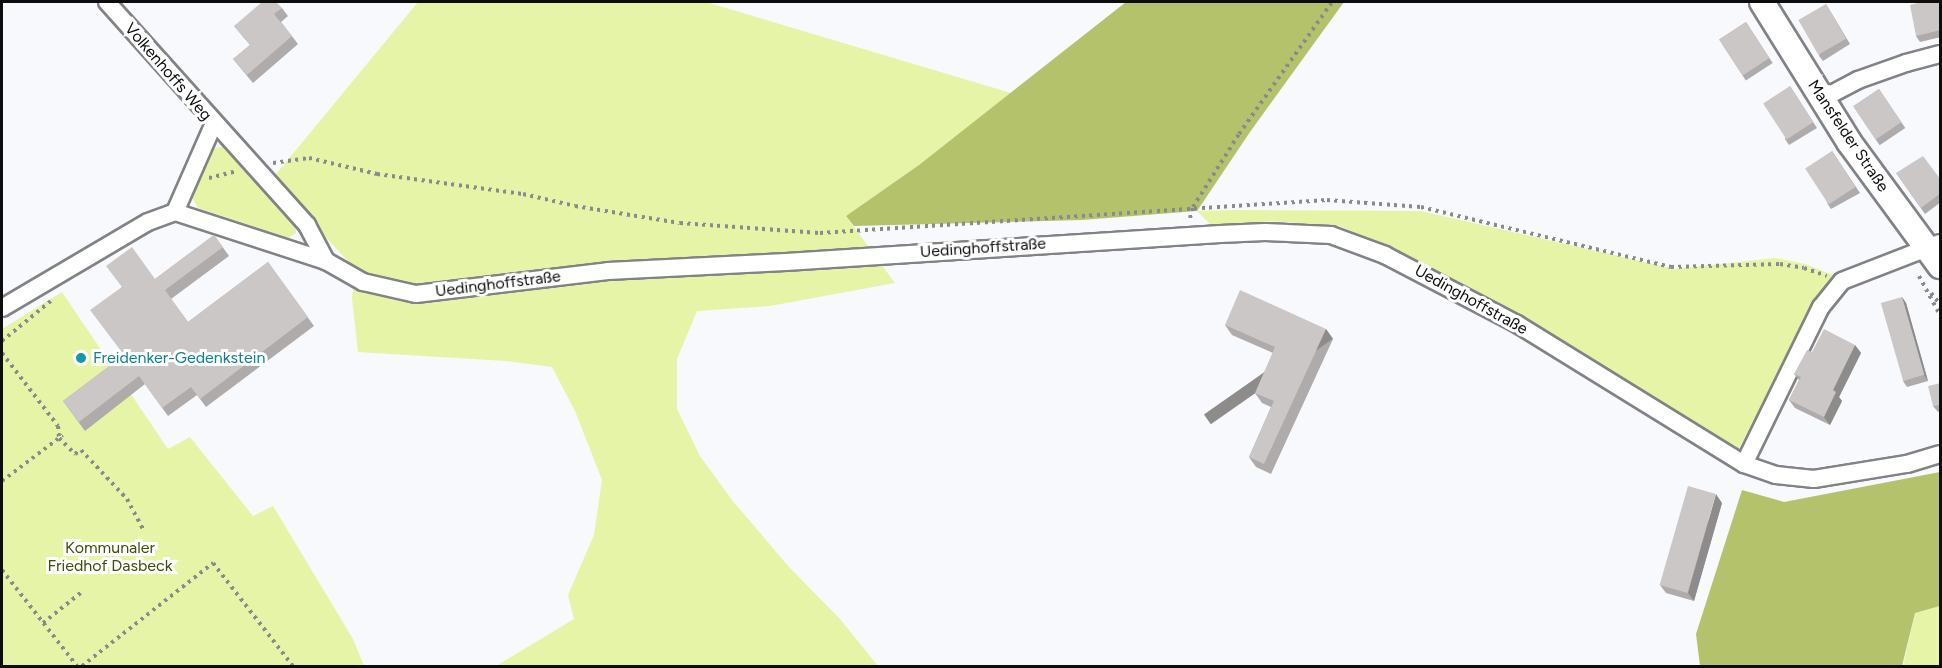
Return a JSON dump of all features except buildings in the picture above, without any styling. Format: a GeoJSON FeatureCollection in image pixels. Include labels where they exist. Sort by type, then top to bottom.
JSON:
{"type":"FeatureCollection","features":[{"type":"Feature","properties":{"kind":"street","name":"Volkenhoffs Weg"},"geometry":{"type":"LineString","coordinates":[[106,2],[214,123],[175,212]]}},
{"type":"Feature","properties":{"kind":"street","name":"Mansfelder Straße"},"geometry":{"type":"LineString","coordinates":[[1762,2],[1872,175],[1929,253]]}},
{"type":"Feature","properties":{"kind":"street"},"geometry":{"type":"LineString","coordinates":[[1822,99],[1858,80],[1906,63],[1941,54]]}},
{"type":"Feature","properties":{"kind":"street"},"geometry":{"type":"LineString","coordinates":[[214,123],[307,225],[326,261]]}},
{"type":"Feature","properties":{"kind":"street"},"geometry":{"type":"LineString","coordinates":[[2,308],[148,222],[175,212]]}},
{"type":"Feature","properties":{"kind":"street","name":"Uedinghoffstraße"},"geometry":{"type":"LineString","coordinates":[[175,212],[326,261],[363,282],[416,294],[608,271],[1265,232],[1331,235],[1385,255],[1517,324],[1744,465],[1776,475],[1814,478],[1907,464],[1941,454]]}},
{"type":"Feature","properties":{"kind":"street"},"geometry":{"type":"LineString","coordinates":[[1744,465],[1821,307],[1842,281],[1929,253]]}},
{"type":"Feature","properties":{"kind":"path"},"geometry":{"type":"LineString","coordinates":[[1186,238],[1193,207],[1239,134],[1332,2]]}},
{"type":"Feature","properties":{"kind":"path"},"geometry":{"type":"LineString","coordinates":[[187,184],[253,167],[309,158],[377,174],[524,194],[576,206],[680,223],[820,233],[1327,200],[1422,207],[1671,267],[1780,264],[1804,268],[1842,281]]}},
{"type":"Feature","properties":{"kind":"path"},"geometry":{"type":"LineString","coordinates":[[1929,253],[1925,287],[1941,315]]}},
{"type":"Feature","properties":{"kind":"path"},"geometry":{"type":"LineString","coordinates":[[2,341],[52,301],[45,281]]}},
{"type":"Feature","properties":{"kind":"path"},"geometry":{"type":"LineString","coordinates":[[1925,287],[1941,303]]}},
{"type":"Feature","properties":{"kind":"path"},"geometry":{"type":"LineString","coordinates":[[2,352],[53,419],[61,436],[75,454],[81,450],[127,499],[144,531]]}},
{"type":"Feature","properties":{"kind":"path"},"geometry":{"type":"LineString","coordinates":[[2,481],[61,436]]}},
{"type":"Feature","properties":{"kind":"path"},"geometry":{"type":"LineString","coordinates":[[82,666],[213,564],[293,666]]}},
{"type":"Feature","properties":{"kind":"path"},"geometry":{"type":"LineString","coordinates":[[2,570],[77,666]]}},
{"type":"Feature","properties":{"kind":"path"},"geometry":{"type":"LineString","coordinates":[[43,623],[82,591]]}},
{"type":"Feature","properties":{"kind":"green space"},"geometry":{"type":"Polygon","coordinates":[[[418,2],[706,2],[1011,93],[919,165],[846,216],[895,283],[770,306],[697,311],[677,359],[677,409],[700,456],[732,500],[789,567],[840,619],[878,666],[496,666],[574,619],[568,595],[594,535],[602,480],[575,411],[552,367],[506,361],[358,352],[352,298],[356,270],[272,179],[418,2]]]}},
{"type":"Feature","properties":{"kind":"green space"},"geometry":{"type":"Polygon","coordinates":[[[1126,2],[1344,2],[1250,132],[1197,211],[1082,220],[854,226],[846,216],[919,165],[1126,2]]]}},
{"type":"Feature","properties":{"kind":"green space"},"geometry":{"type":"Polygon","coordinates":[[[228,146],[295,222],[296,233],[288,238],[198,208],[188,191],[204,157],[215,148],[228,146]]]}},
{"type":"Feature","properties":{"kind":"green space"},"geometry":{"type":"Polygon","coordinates":[[[1197,211],[1421,211],[1675,269],[1775,258],[1805,264],[1838,277],[1820,295],[1738,450],[1522,319],[1443,274],[1390,248],[1340,226],[1271,221],[1212,226],[1197,211]]]}},
{"type":"Feature","properties":{"kind":"green space","name":"Kommunaler Friedhof Dasbeck"},"geometry":{"type":"Polygon","coordinates":[[[62,292],[168,449],[190,437],[253,516],[273,506],[353,639],[364,666],[2,666],[2,329],[62,292]]]}},
{"type":"Feature","properties":{"kind":"green space"},"geometry":{"type":"Polygon","coordinates":[[[1940,472],[1940,606],[1915,613],[1902,666],[1700,666],[1696,634],[1742,490],[1784,502],[1940,472]]]}},
{"type":"Feature","properties":{"kind":"green space"},"geometry":{"type":"Polygon","coordinates":[[[1940,606],[1940,666],[1903,666],[1915,613],[1940,606]]]}},
{"type":"Feature","properties":{"kind":"place","name":"Freidenker-Gedenkstein"},"geometry":{"type":"Point","coordinates":[81,358]}}]}
